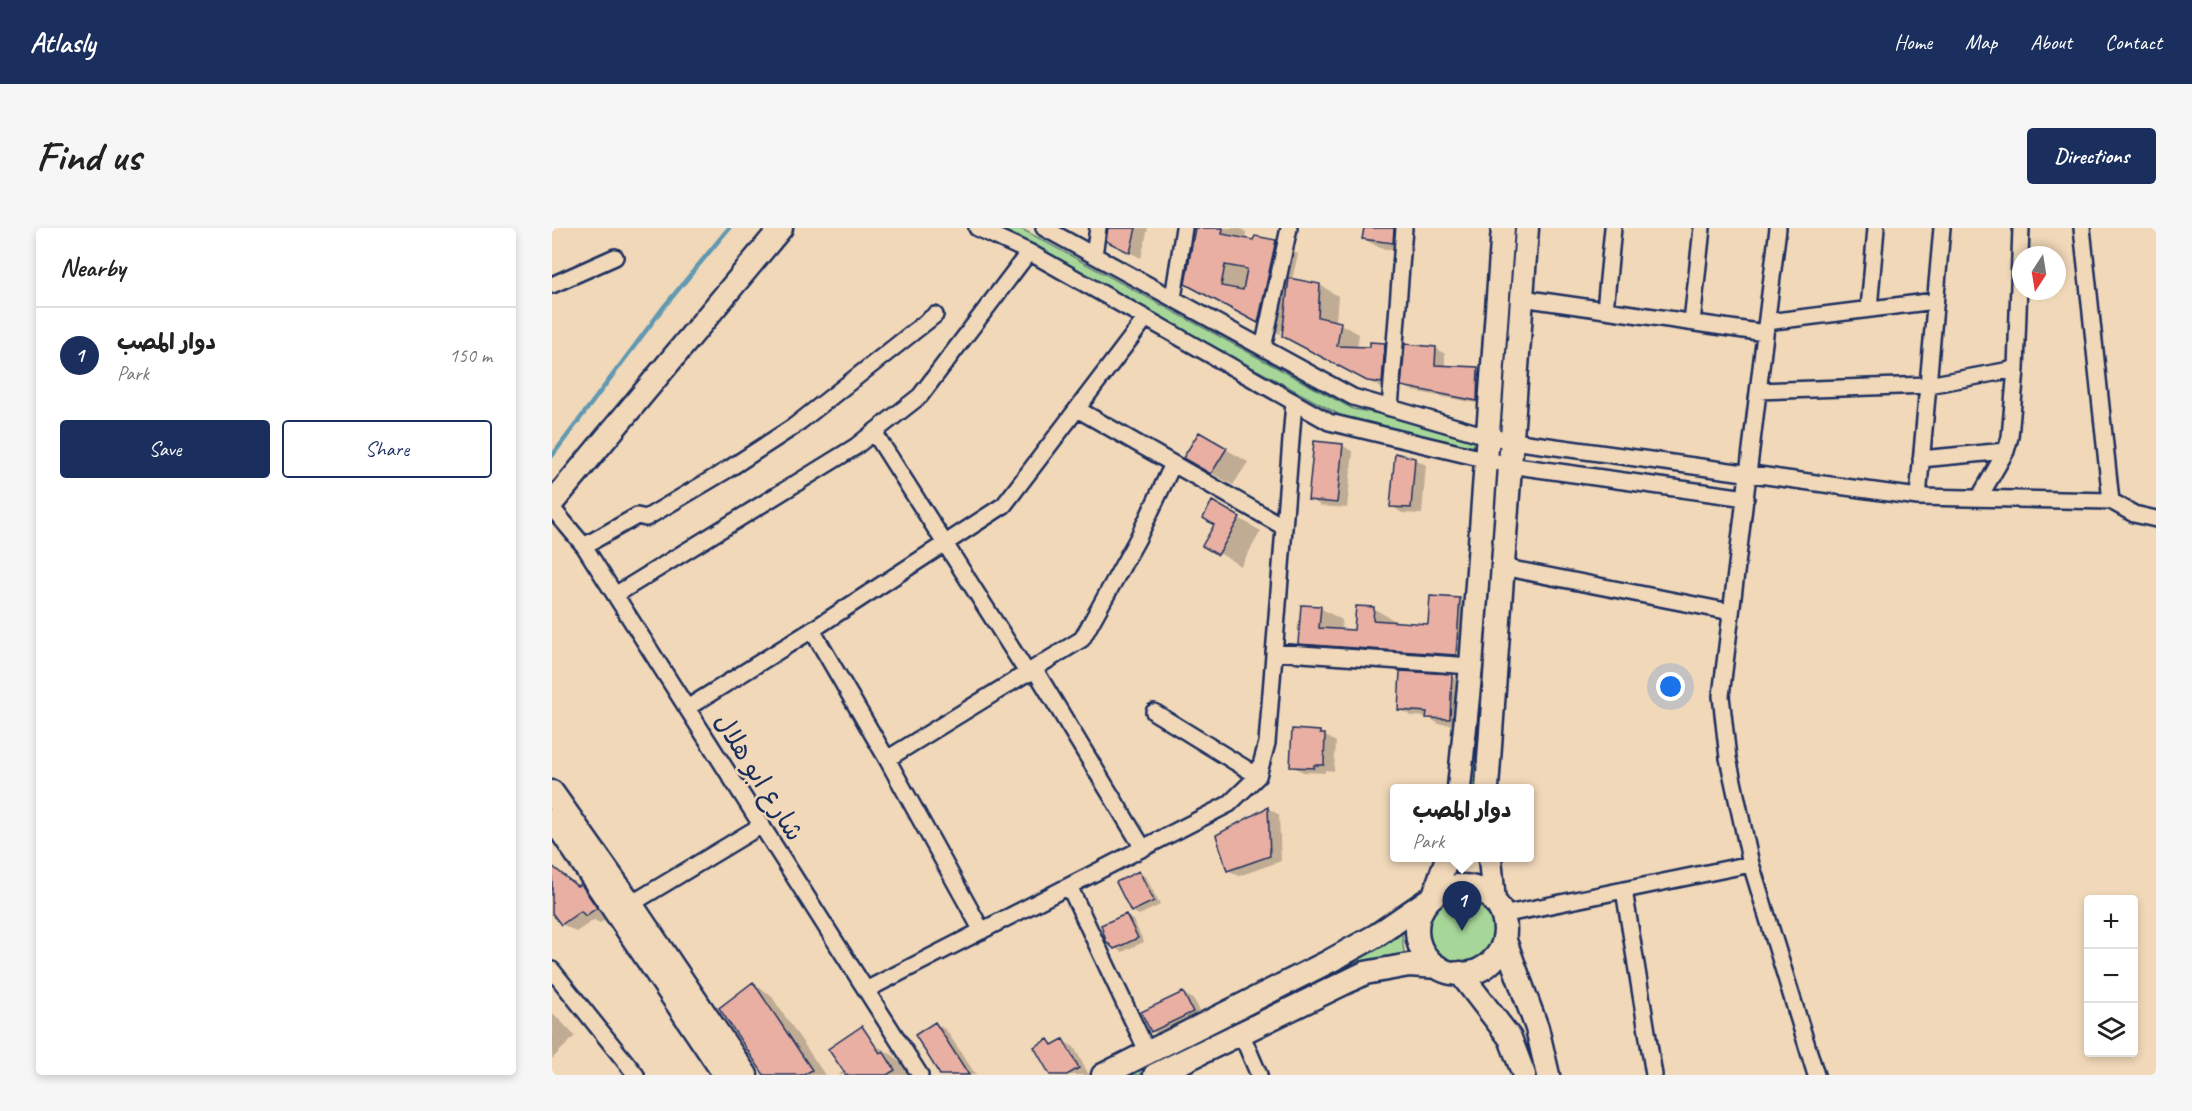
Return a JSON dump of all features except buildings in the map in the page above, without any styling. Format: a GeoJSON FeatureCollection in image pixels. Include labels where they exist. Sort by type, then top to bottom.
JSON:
{"type":"FeatureCollection","features":[{"type":"Feature","properties":{"kind":"main road"},"geometry":{"type":"LineString","coordinates":[[552,503],[781,228]]}},
{"type":"Feature","properties":{"kind":"main road"},"geometry":{"type":"LineString","coordinates":[[1459,784],[1471,666],[1503,228]]}},
{"type":"Feature","properties":{"kind":"main road"},"geometry":{"type":"LineString","coordinates":[[1486,784],[1527,228]]}},
{"type":"Feature","properties":{"kind":"main road"},"geometry":{"type":"LineString","coordinates":[[552,792],[631,904],[746,1075]]}},
{"type":"Feature","properties":{"kind":"main road"},"geometry":{"type":"LineString","coordinates":[[552,817],[725,1075]]}},
{"type":"Feature","properties":{"kind":"main road"},"geometry":{"type":"LineString","coordinates":[[1438,967],[1426,957],[1418,936],[1420,913],[1431,898],[1445,862]]}},
{"type":"Feature","properties":{"kind":"main road"},"geometry":{"type":"LineString","coordinates":[[1491,862],[1504,938],[1537,1028],[1548,1075]]}},
{"type":"Feature","properties":{"kind":"main road"},"geometry":{"type":"LineString","coordinates":[[1103,1075],[1328,962],[1377,935],[1449,887],[1466,886],[1482,891],[1498,908]]}},
{"type":"Feature","properties":{"kind":"main road"},"geometry":{"type":"LineString","coordinates":[[1155,1075],[1365,973],[1409,965],[1438,967],[1460,973],[1475,971],[1488,963],[1498,952],[1504,938]]}},
{"type":"Feature","properties":{"kind":"main road"},"geometry":{"type":"LineString","coordinates":[[1460,973],[1510,1038],[1524,1075]]}},
{"type":"Feature","properties":{"kind":"street"},"geometry":{"type":"LineString","coordinates":[[977,228],[1029,252],[1329,422],[1509,465],[1746,498]]}},
{"type":"Feature","properties":{"kind":"street"},"geometry":{"type":"LineString","coordinates":[[1044,228],[1353,397],[1487,436],[1918,497],[2111,501],[2134,514],[2156,519]]}},
{"type":"Feature","properties":{"kind":"street"},"geometry":{"type":"LineString","coordinates":[[1094,255],[1098,228]]}},
{"type":"Feature","properties":{"kind":"street"},"geometry":{"type":"LineString","coordinates":[[1173,298],[1184,228]]}},
{"type":"Feature","properties":{"kind":"street"},"geometry":{"type":"LineString","coordinates":[[1263,348],[1289,228]]}},
{"type":"Feature","properties":{"kind":"street"},"geometry":{"type":"LineString","coordinates":[[1390,408],[1404,228]]}},
{"type":"Feature","properties":{"kind":"street"},"geometry":{"type":"LineString","coordinates":[[1605,310],[1614,228]]}},
{"type":"Feature","properties":{"kind":"street"},"geometry":{"type":"LineString","coordinates":[[1692,322],[1702,228]]}},
{"type":"Feature","properties":{"kind":"street"},"geometry":{"type":"LineString","coordinates":[[1778,228],[1721,696],[1728,758],[1751,864],[1816,1075]]}},
{"type":"Feature","properties":{"kind":"street"},"geometry":{"type":"LineString","coordinates":[[1869,309],[1876,228]]}},
{"type":"Feature","properties":{"kind":"street"},"geometry":{"type":"LineString","coordinates":[[1918,497],[1942,228]]}},
{"type":"Feature","properties":{"kind":"street"},"geometry":{"type":"LineString","coordinates":[[1979,498],[2006,451],[2010,437],[2016,369],[2021,228]]}},
{"type":"Feature","properties":{"kind":"street"},"geometry":{"type":"LineString","coordinates":[[2082,228],[2111,501]]}},
{"type":"Feature","properties":{"kind":"street"},"geometry":{"type":"LineString","coordinates":[[615,595],[855,447],[920,396],[1029,252]]}},
{"type":"Feature","properties":{"kind":"street"},"geometry":{"type":"LineString","coordinates":[[552,285],[615,257]]}},
{"type":"Feature","properties":{"kind":"street"},"geometry":{"type":"LineString","coordinates":[[1522,298],[1692,322],[1766,327],[1869,309],[1935,301]]}},
{"type":"Feature","properties":{"kind":"street"},"geometry":{"type":"LineString","coordinates":[[584,546],[637,516],[646,518],[728,470],[793,427],[935,315]]}},
{"type":"Feature","properties":{"kind":"street"},"geometry":{"type":"LineString","coordinates":[[687,708],[1004,505],[1146,318]]}},
{"type":"Feature","properties":{"kind":"street"},"geometry":{"type":"LineString","coordinates":[[1758,391],[1928,385],[2016,369]]}},
{"type":"Feature","properties":{"kind":"street"},"geometry":{"type":"LineString","coordinates":[[866,990],[1229,804],[1258,776],[1267,743],[1294,402]]}},
{"type":"Feature","properties":{"kind":"street"},"geometry":{"type":"LineString","coordinates":[[1077,409],[1284,527]]}},
{"type":"Feature","properties":{"kind":"street"},"geometry":{"type":"LineString","coordinates":[[874,432],[944,543],[1032,672],[1143,848]]}},
{"type":"Feature","properties":{"kind":"street"},"geometry":{"type":"LineString","coordinates":[[1921,459],[2006,451]]}},
{"type":"Feature","properties":{"kind":"street"},"geometry":{"type":"LineString","coordinates":[[887,759],[1032,672],[1082,639],[1138,538],[1173,464]]}},
{"type":"Feature","properties":{"kind":"street","name":"شارع ابو هلال"},"geometry":{"type":"LineString","coordinates":[[552,508],[584,546],[920,1075]]}},
{"type":"Feature","properties":{"kind":"street"},"geometry":{"type":"LineString","coordinates":[[1502,567],[1731,612]]}},
{"type":"Feature","properties":{"kind":"street"},"geometry":{"type":"LineString","coordinates":[[812,630],[887,759],[982,931]]}},
{"type":"Feature","properties":{"kind":"street"},"geometry":{"type":"LineString","coordinates":[[1274,652],[1471,666]]}},
{"type":"Feature","properties":{"kind":"street"},"geometry":{"type":"LineString","coordinates":[[1154,712],[1258,776]]}},
{"type":"Feature","properties":{"kind":"street"},"geometry":{"type":"LineString","coordinates":[[631,904],[762,825]]}},
{"type":"Feature","properties":{"kind":"street"},"geometry":{"type":"LineString","coordinates":[[1498,908],[1624,890],[1751,864]]}},
{"type":"Feature","properties":{"kind":"street"},"geometry":{"type":"LineString","coordinates":[[1069,886],[1148,1053]]}},
{"type":"Feature","properties":{"kind":"street"},"geometry":{"type":"LineString","coordinates":[[1624,890],[1654,1075]]}},
{"type":"Feature","properties":{"kind":"street"},"geometry":{"type":"LineString","coordinates":[[552,970],[636,1075]]}},
{"type":"Feature","properties":{"kind":"street"},"geometry":{"type":"LineString","coordinates":[[1241,1033],[1259,1075]]}},
{"type":"Feature","properties":{"kind":"green space"},"geometry":{"type":"Polygon","coordinates":[[[996,228],[1020,228],[1353,409],[1475,431],[1477,442],[1472,447],[1340,415],[996,228]]]}},
{"type":"Feature","properties":{"kind":"green space"},"geometry":{"type":"Polygon","coordinates":[[[1510,228],[1517,228],[1476,784],[1470,784],[1510,228]]]}},
{"type":"Feature","properties":{"kind":"green space"},"geometry":{"type":"Polygon","coordinates":[[[1462,893],[1476,896],[1488,904],[1496,916],[1499,930],[1496,944],[1488,956],[1476,964],[1462,967],[1448,964],[1436,956],[1428,944],[1425,930],[1428,916],[1436,904],[1448,896],[1462,893]]]}},
{"type":"Feature","properties":{"kind":"green space"},"geometry":{"type":"Polygon","coordinates":[[[1401,927],[1405,961],[1343,973],[1139,1075],[1122,1075],[1401,927]]]}},
{"type":"Feature","properties":{"kind":"waterway"},"geometry":{"type":"LineString","coordinates":[[552,456],[663,308],[729,228]]}},
{"type":"Feature","properties":{"kind":"place","name":"دوار المصب"},"geometry":{"type":"Point","coordinates":[1462,931]}}]}
